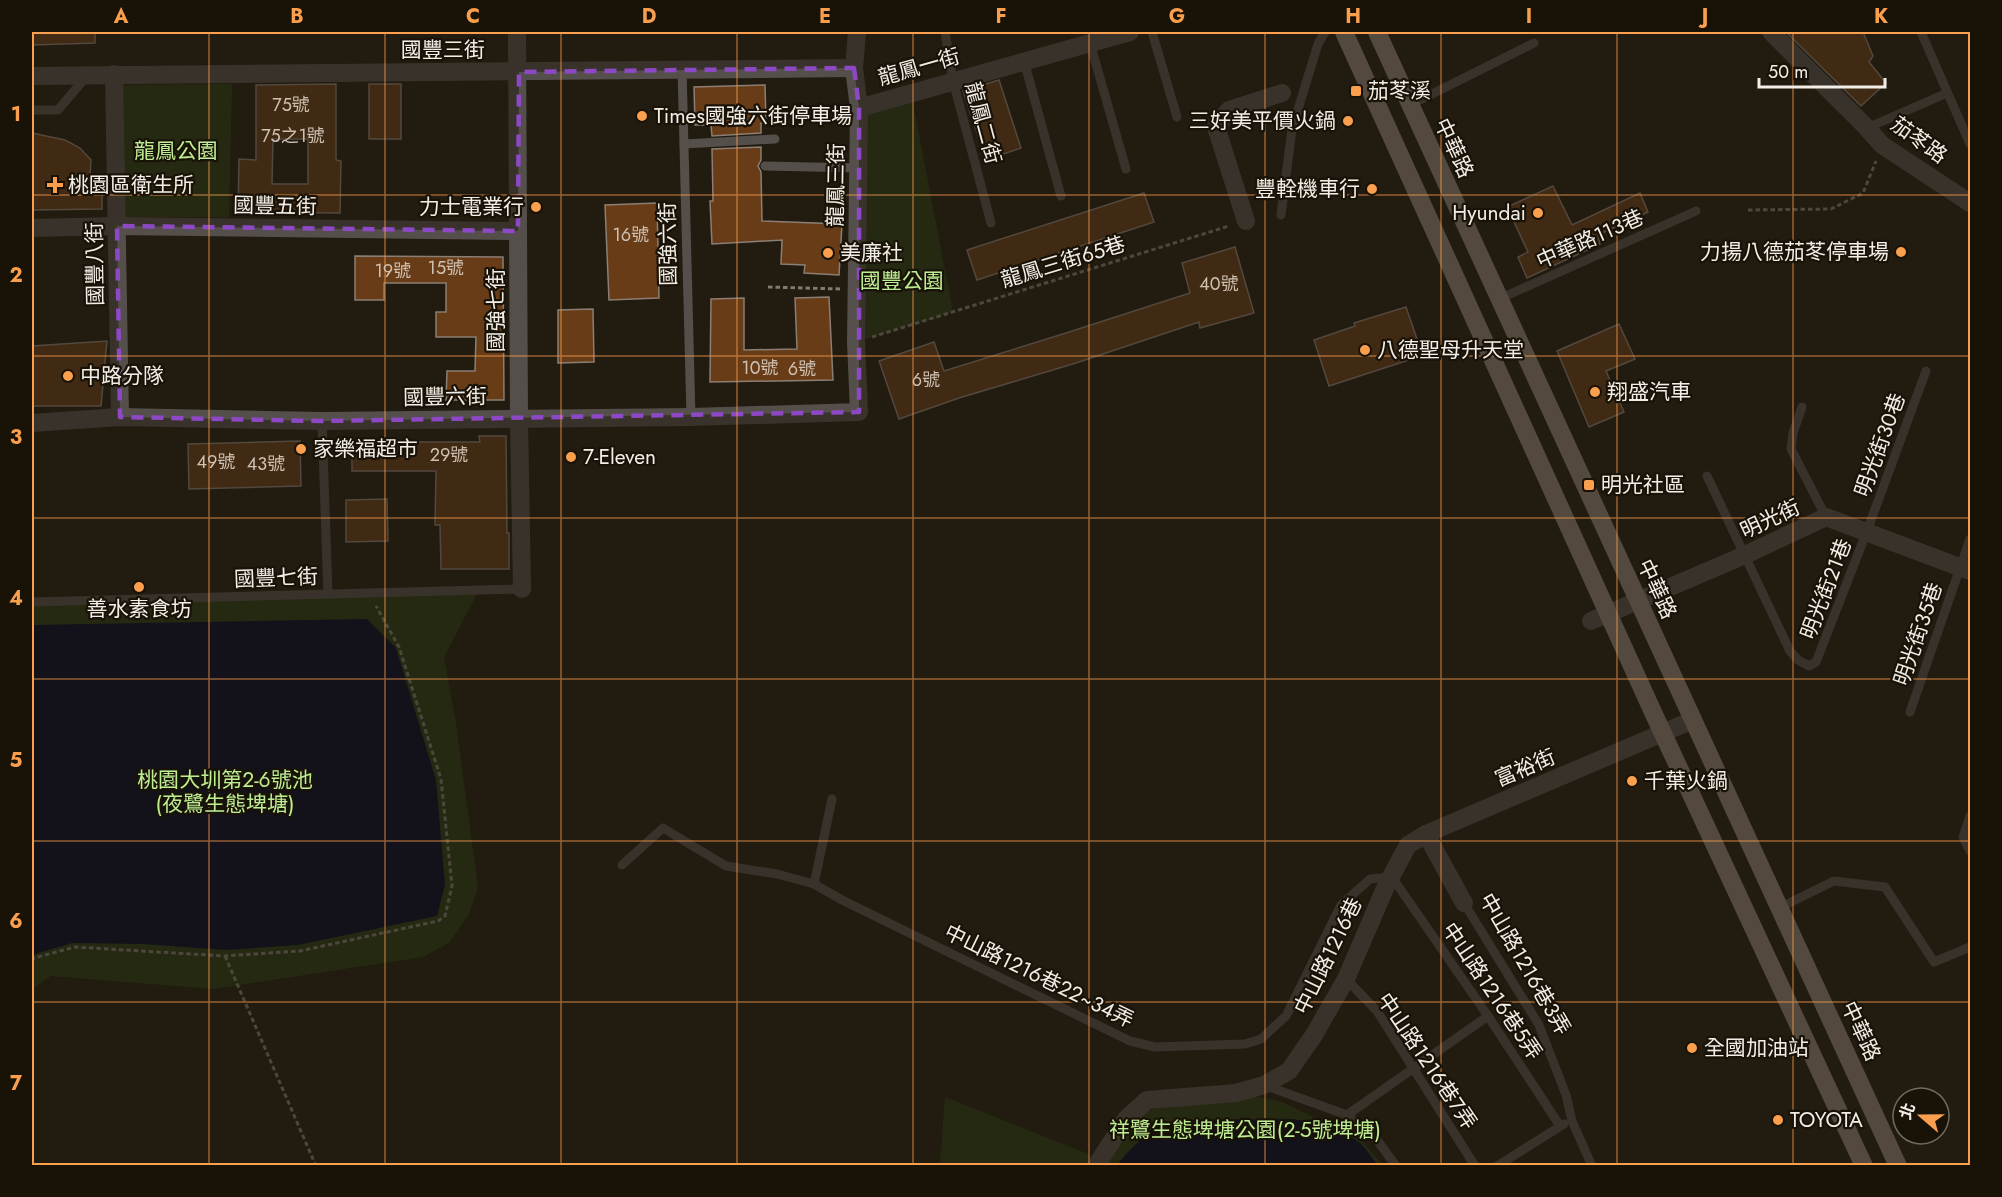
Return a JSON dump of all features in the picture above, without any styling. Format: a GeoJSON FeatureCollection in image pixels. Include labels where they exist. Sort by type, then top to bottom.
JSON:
{"type":"FeatureCollection","features":[{"type":"Feature","properties":{"kind":"main road"},"geometry":{"type":"LineString","coordinates":[[1344,32],[1662,734],[1864,1166]]}},
{"type":"Feature","properties":{"kind":"main road","name":"中華路"},"geometry":{"type":"LineString","coordinates":[[1377,32],[1898,1166]]}},
{"type":"Feature","properties":{"kind":"street","name":"國強七街"},"geometry":{"type":"LineString","coordinates":[[517,32],[522,589]]}},
{"type":"Feature","properties":{"kind":"street","name":"龍鳳三街"},"geometry":{"type":"LineString","coordinates":[[856,32],[854,68],[859,108],[856,342],[859,412]]}},
{"type":"Feature","properties":{"kind":"street","name":"龍鳳一街"},"geometry":{"type":"LineString","coordinates":[[859,108],[1130,32]]}},
{"type":"Feature","properties":{"kind":"street","name":"茄苳路"},"geometry":{"type":"LineString","coordinates":[[1771,32],[1882,145],[1971,203]]}},
{"type":"Feature","properties":{"kind":"street","name":"國豐三街"},"geometry":{"type":"LineString","coordinates":[[32,75],[854,68]]}},
{"type":"Feature","properties":{"kind":"street","name":"國豐八街"},"geometry":{"type":"LineString","coordinates":[[114,74],[120,417]]}},
{"type":"Feature","properties":{"kind":"street"},"geometry":{"type":"LineString","coordinates":[[1246,221],[1216,127],[1229,110],[1282,93]]}},
{"type":"Feature","properties":{"kind":"street","name":"國豐五街"},"geometry":{"type":"LineString","coordinates":[[32,228],[117,226],[518,231]]}},
{"type":"Feature","properties":{"kind":"street","name":"國豐六街"},"geometry":{"type":"LineString","coordinates":[[32,423],[120,417],[322,421],[691,417],[859,412]]}},
{"type":"Feature","properties":{"kind":"street","name":"明光街"},"geometry":{"type":"LineString","coordinates":[[1591,621],[1745,555],[1826,517],[1966,569]]}},
{"type":"Feature","properties":{"kind":"street","name":"富裕街"},"geometry":{"type":"LineString","coordinates":[[1392,877],[1408,845],[1426,834],[1693,720]]}},
{"type":"Feature","properties":{"kind":"street","name":"中山路1216巷3弄"},"geometry":{"type":"LineString","coordinates":[[1426,834],[1464,903]]}},
{"type":"Feature","properties":{"kind":"street","name":"中山路1216巷"},"geometry":{"type":"LineString","coordinates":[[1096,1166],[1126,1119],[1147,1100],[1236,1092],[1264,1085],[1289,1071],[1314,1035],[1346,979],[1392,877]]}},
{"type":"Feature","properties":{"kind":"lane","name":"龍鳳二街"},"geometry":{"type":"LineString","coordinates":[[945,32],[952,81],[991,223]]}},
{"type":"Feature","properties":{"kind":"lane"},"geometry":{"type":"LineString","coordinates":[[1152,32],[1177,117]]}},
{"type":"Feature","properties":{"kind":"lane"},"geometry":{"type":"LineString","coordinates":[[1281,214],[1292,129],[1318,44],[1325,32]]}},
{"type":"Feature","properties":{"kind":"lane"},"geometry":{"type":"LineString","coordinates":[[1922,32],[1971,144]]}},
{"type":"Feature","properties":{"kind":"lane"},"geometry":{"type":"LineString","coordinates":[[1090,43],[1126,169]]}},
{"type":"Feature","properties":{"kind":"lane"},"geometry":{"type":"LineString","coordinates":[[1410,105],[1534,43]]}},
{"type":"Feature","properties":{"kind":"lane"},"geometry":{"type":"LineString","coordinates":[[1024,61],[1061,196]]}},
{"type":"Feature","properties":{"kind":"lane","name":"國強六街"},"geometry":{"type":"LineString","coordinates":[[682,69],[691,417]]}},
{"type":"Feature","properties":{"kind":"lane"},"geometry":{"type":"LineString","coordinates":[[32,110],[58,110],[87,75]]}},
{"type":"Feature","properties":{"kind":"lane"},"geometry":{"type":"LineString","coordinates":[[1867,128],[1947,93]]}},
{"type":"Feature","properties":{"kind":"lane"},"geometry":{"type":"LineString","coordinates":[[684,144],[775,139]]}},
{"type":"Feature","properties":{"kind":"lane"},"geometry":{"type":"LineString","coordinates":[[765,166],[858,168]]}},
{"type":"Feature","properties":{"kind":"lane","name":"中華路113巷"},"geometry":{"type":"LineString","coordinates":[[1499,299],[1696,211]]}},
{"type":"Feature","properties":{"kind":"lane","name":"明光街30巷"},"geometry":{"type":"LineString","coordinates":[[1867,531],[1926,371]]}},
{"type":"Feature","properties":{"kind":"lane"},"geometry":{"type":"LineString","coordinates":[[1802,407],[1793,433],[1791,449],[1826,517]]}},
{"type":"Feature","properties":{"kind":"lane"},"geometry":{"type":"LineString","coordinates":[[322,421],[328,594]]}},
{"type":"Feature","properties":{"kind":"lane"},"geometry":{"type":"LineString","coordinates":[[1707,476],[1745,555]]}},
{"type":"Feature","properties":{"kind":"lane","name":"明光街21巷"},"geometry":{"type":"LineString","coordinates":[[1745,555],[1790,651],[1804,665],[1809,666],[1816,662],[1867,531]]}},
{"type":"Feature","properties":{"kind":"lane","name":"明光街35巷"},"geometry":{"type":"LineString","coordinates":[[1910,712],[1966,569],[1971,539]]}},
{"type":"Feature","properties":{"kind":"lane","name":"國豐七街"},"geometry":{"type":"LineString","coordinates":[[32,602],[522,589]]}},
{"type":"Feature","properties":{"kind":"lane"},"geometry":{"type":"LineString","coordinates":[[814,884],[832,799]]}},
{"type":"Feature","properties":{"kind":"lane"},"geometry":{"type":"LineString","coordinates":[[1971,816],[1963,837],[1971,851]]}},
{"type":"Feature","properties":{"kind":"lane","name":"中山路1216巷22~34弄"},"geometry":{"type":"LineString","coordinates":[[622,865],[663,828],[726,866],[777,874],[814,884],[852,906],[1119,1036],[1155,1047],[1245,1044],[1261,1039],[1286,1016],[1341,905],[1370,879],[1392,877]]}},
{"type":"Feature","properties":{"kind":"lane","name":"中山路1216巷5弄"},"geometry":{"type":"LineString","coordinates":[[1392,877],[1488,1016],[1560,1126]]}},
{"type":"Feature","properties":{"kind":"lane"},"geometry":{"type":"LineString","coordinates":[[1779,908],[1834,881],[1885,887],[1934,962],[1971,947]]}},
{"type":"Feature","properties":{"kind":"lane","name":"中山路1216巷3弄"},"geometry":{"type":"LineString","coordinates":[[1464,903],[1539,1025],[1566,1095],[1572,1121],[1592,1166]]}},
{"type":"Feature","properties":{"kind":"lane","name":"中山路1216巷7弄"},"geometry":{"type":"LineString","coordinates":[[1346,979],[1377,1011],[1475,1166]]}},
{"type":"Feature","properties":{"kind":"lane"},"geometry":{"type":"LineString","coordinates":[[1347,1115],[1488,1016]]}},
{"type":"Feature","properties":{"kind":"lane"},"geometry":{"type":"LineString","coordinates":[[1264,1085],[1347,1115],[1377,1140],[1396,1166]]}},
{"type":"Feature","properties":{"kind":"lane"},"geometry":{"type":"LineString","coordinates":[[1497,1166],[1560,1126],[1572,1121]]}},
{"type":"Feature","properties":{"kind":"path"},"geometry":{"type":"LineString","coordinates":[[1748,210],[1832,209],[1863,193],[1882,145]]}},
{"type":"Feature","properties":{"kind":"path","name":"龍鳳三街65巷"},"geometry":{"type":"LineString","coordinates":[[856,342],[1246,221]]}},
{"type":"Feature","properties":{"kind":"path"},"geometry":{"type":"LineString","coordinates":[[768,286],[856,290]]}},
{"type":"Feature","properties":{"kind":"path"},"geometry":{"type":"LineString","coordinates":[[32,961],[34,958],[75,947],[225,956],[300,951],[438,921],[445,916],[452,886],[441,779],[399,647],[369,593]]}},
{"type":"Feature","properties":{"kind":"path"},"geometry":{"type":"LineString","coordinates":[[225,956],[316,1166]]}},
{"type":"Feature","properties":{"kind":"highlighted area"},"geometry":{"type":"Polygon","coordinates":[[[854,68],[859,108],[859,412],[322,421],[120,417],[117,226],[518,231],[519,72],[854,68]]]}},
{"type":"Feature","properties":{"kind":"green space","name":"龍鳳公園"},"geometry":{"type":"Polygon","coordinates":[[[232,84],[229,217],[122,217],[122,85],[232,84]]]}},
{"type":"Feature","properties":{"kind":"green space","name":"國豐公園"},"geometry":{"type":"Polygon","coordinates":[[[911,93],[953,312],[856,342],[859,108],[911,93]]]}},
{"type":"Feature","properties":{"kind":"green space","name":"桃園大圳第2-6號池 (夜鷺生態埤塘)"},"geometry":{"type":"Polygon","coordinates":[[[479,590],[444,657],[456,724],[478,887],[469,914],[449,943],[423,957],[213,989],[51,976],[32,989],[32,605],[479,590]]]}},
{"type":"Feature","properties":{"kind":"green space","name":"祥鷺生態埤塘公園(2-5號埤塘)"},"geometry":{"type":"Polygon","coordinates":[[[1246,1094],[1282,1102],[1360,1139],[1383,1165],[1106,1166],[1138,1114],[1173,1104],[1246,1094]]]}},
{"type":"Feature","properties":{"kind":"green space"},"geometry":{"type":"Polygon","coordinates":[[[945,1097],[1091,1155],[1086,1165],[940,1165],[945,1097]]]}},
{"type":"Feature","properties":{"kind":"water","name":"桃園大圳第2-6號池 (夜鷺生態埤塘)"},"geometry":{"type":"Polygon","coordinates":[[[367,619],[396,648],[436,780],[445,885],[437,916],[298,945],[226,950],[143,944],[72,943],[32,955],[32,625],[367,619]]]}},
{"type":"Feature","properties":{"kind":"water","name":"祥鷺生態埤塘公園(2-5號埤塘)"},"geometry":{"type":"Polygon","coordinates":[[[1293,1119],[1328,1127],[1353,1138],[1363,1145],[1378,1165],[1117,1165],[1155,1125],[1183,1120],[1293,1119]]]}},
{"type":"Feature","properties":{"kind":"building"},"geometry":{"type":"Polygon","coordinates":[[[32,32],[95,32],[95,43],[32,45],[32,32]]]}},
{"type":"Feature","properties":{"kind":"building"},"geometry":{"type":"Polygon","coordinates":[[[1786,32],[1863,32],[1873,56],[1869,62],[1886,83],[1861,106],[1786,32]]]}},
{"type":"Feature","properties":{"kind":"building"},"geometry":{"type":"Polygon","coordinates":[[[999,80],[1021,148],[986,160],[963,91],[999,80]]]}},
{"type":"Feature","properties":{"kind":"building"},"geometry":{"type":"Polygon","coordinates":[[[336,84],[336,160],[341,161],[340,213],[238,212],[239,159],[256,160],[256,85],[336,84]],[[273,139],[272,184],[308,184],[308,139],[273,139]]]}},
{"type":"Feature","properties":{"kind":"building"},"geometry":{"type":"Polygon","coordinates":[[[369,84],[401,84],[401,139],[369,139],[369,84]]]}},
{"type":"Feature","properties":{"kind":"building"},"geometry":{"type":"Polygon","coordinates":[[[765,85],[766,123],[761,123],[761,133],[712,136],[711,125],[695,125],[694,87],[765,85]]]}},
{"type":"Feature","properties":{"kind":"building"},"geometry":{"type":"Polygon","coordinates":[[[32,133],[65,140],[80,148],[91,160],[90,175],[102,176],[102,209],[32,210],[32,133]]]}},
{"type":"Feature","properties":{"kind":"building"},"geometry":{"type":"Polygon","coordinates":[[[761,147],[761,160],[758,166],[761,172],[762,221],[842,224],[839,275],[804,273],[805,265],[781,264],[782,240],[712,244],[710,201],[713,201],[712,149],[761,147]]]}},
{"type":"Feature","properties":{"kind":"building"},"geometry":{"type":"Polygon","coordinates":[[[1553,186],[1572,225],[1640,193],[1648,212],[1598,235],[1600,244],[1527,278],[1518,257],[1528,252],[1507,207],[1553,186]]]}},
{"type":"Feature","properties":{"kind":"building"},"geometry":{"type":"Polygon","coordinates":[[[1144,193],[1154,222],[977,280],[967,250],[1144,193]]]}},
{"type":"Feature","properties":{"kind":"building"},"geometry":{"type":"Polygon","coordinates":[[[657,203],[659,298],[609,300],[605,205],[657,203]]]}},
{"type":"Feature","properties":{"kind":"building"},"geometry":{"type":"Polygon","coordinates":[[[1235,247],[1254,313],[1200,328],[1199,322],[899,419],[879,361],[934,342],[944,371],[1066,333],[1190,293],[1182,263],[1235,247]]]}},
{"type":"Feature","properties":{"kind":"building"},"geometry":{"type":"Polygon","coordinates":[[[355,256],[503,257],[504,400],[446,400],[447,371],[475,371],[476,337],[436,337],[436,312],[446,312],[446,283],[384,283],[384,300],[355,300],[355,256]]]}},
{"type":"Feature","properties":{"kind":"building"},"geometry":{"type":"Polygon","coordinates":[[[829,297],[833,380],[710,382],[711,299],[744,298],[744,350],[797,349],[795,298],[829,297]]]}},
{"type":"Feature","properties":{"kind":"building","name":"八德聖母升天堂"},"geometry":{"type":"Polygon","coordinates":[[[1406,307],[1417,339],[1410,341],[1415,358],[1329,386],[1314,340],[1355,326],[1354,323],[1406,307]]]}},
{"type":"Feature","properties":{"kind":"building"},"geometry":{"type":"Polygon","coordinates":[[[593,309],[594,362],[558,363],[558,310],[593,309]]]}},
{"type":"Feature","properties":{"kind":"building","name":"翔盛汽車"},"geometry":{"type":"Polygon","coordinates":[[[1619,324],[1635,359],[1606,371],[1624,412],[1589,427],[1557,351],[1619,324]]]}},
{"type":"Feature","properties":{"kind":"building","name":"中路分隊"},"geometry":{"type":"Polygon","coordinates":[[[107,341],[101,406],[32,406],[32,346],[107,341]]]}},
{"type":"Feature","properties":{"kind":"building"},"geometry":{"type":"Polygon","coordinates":[[[479,436],[506,436],[509,569],[441,569],[440,525],[435,525],[436,471],[352,471],[352,442],[480,442],[479,436]]]}},
{"type":"Feature","properties":{"kind":"building"},"geometry":{"type":"Polygon","coordinates":[[[300,441],[301,486],[189,489],[188,444],[300,441]]]}},
{"type":"Feature","properties":{"kind":"building"},"geometry":{"type":"Polygon","coordinates":[[[387,499],[388,541],[346,542],[346,500],[387,499]]]}},
{"type":"Feature","properties":{"kind":"place","name":"茄苳溪"},"geometry":{"type":"Point","coordinates":[1356,91]}},
{"type":"Feature","properties":{"kind":"place","name":"Times國強六街停車場"},"geometry":{"type":"Point","coordinates":[642,116]}},
{"type":"Feature","properties":{"kind":"place","name":"三好美平價火鍋"},"geometry":{"type":"Point","coordinates":[1348,121]}},
{"type":"Feature","properties":{"kind":"place","name":"桃園區衛生所"},"geometry":{"type":"Point","coordinates":[55,185]}},
{"type":"Feature","properties":{"kind":"place","name":"豐輇機車行"},"geometry":{"type":"Point","coordinates":[1372,189]}},
{"type":"Feature","properties":{"kind":"place","name":"力士電業行"},"geometry":{"type":"Point","coordinates":[536,207]}},
{"type":"Feature","properties":{"kind":"place","name":"Hyundai"},"geometry":{"type":"Point","coordinates":[1538,213]}},
{"type":"Feature","properties":{"kind":"place","name":"力揚八德茄苳停車場"},"geometry":{"type":"Point","coordinates":[1901,252]}},
{"type":"Feature","properties":{"kind":"place","name":"美廉社"},"geometry":{"type":"Point","coordinates":[828,253]}},
{"type":"Feature","properties":{"kind":"place","name":"八德聖母升天堂"},"geometry":{"type":"Point","coordinates":[1365,350]}},
{"type":"Feature","properties":{"kind":"place","name":"中路分隊"},"geometry":{"type":"Point","coordinates":[68,376]}},
{"type":"Feature","properties":{"kind":"place","name":"翔盛汽車"},"geometry":{"type":"Point","coordinates":[1595,392]}},
{"type":"Feature","properties":{"kind":"place","name":"家樂福超市"},"geometry":{"type":"Point","coordinates":[301,449]}},
{"type":"Feature","properties":{"kind":"place","name":"7-Eleven"},"geometry":{"type":"Point","coordinates":[571,457]}},
{"type":"Feature","properties":{"kind":"place","name":"明光社區"},"geometry":{"type":"Point","coordinates":[1589,485]}},
{"type":"Feature","properties":{"kind":"place","name":"善水素食坊"},"geometry":{"type":"Point","coordinates":[139,587]}},
{"type":"Feature","properties":{"kind":"place","name":"千葉火鍋"},"geometry":{"type":"Point","coordinates":[1632,781]}},
{"type":"Feature","properties":{"kind":"place","name":"全國加油站"},"geometry":{"type":"Point","coordinates":[1692,1048]}},
{"type":"Feature","properties":{"kind":"place","name":"TOYOTA"},"geometry":{"type":"Point","coordinates":[1778,1120]}}]}
